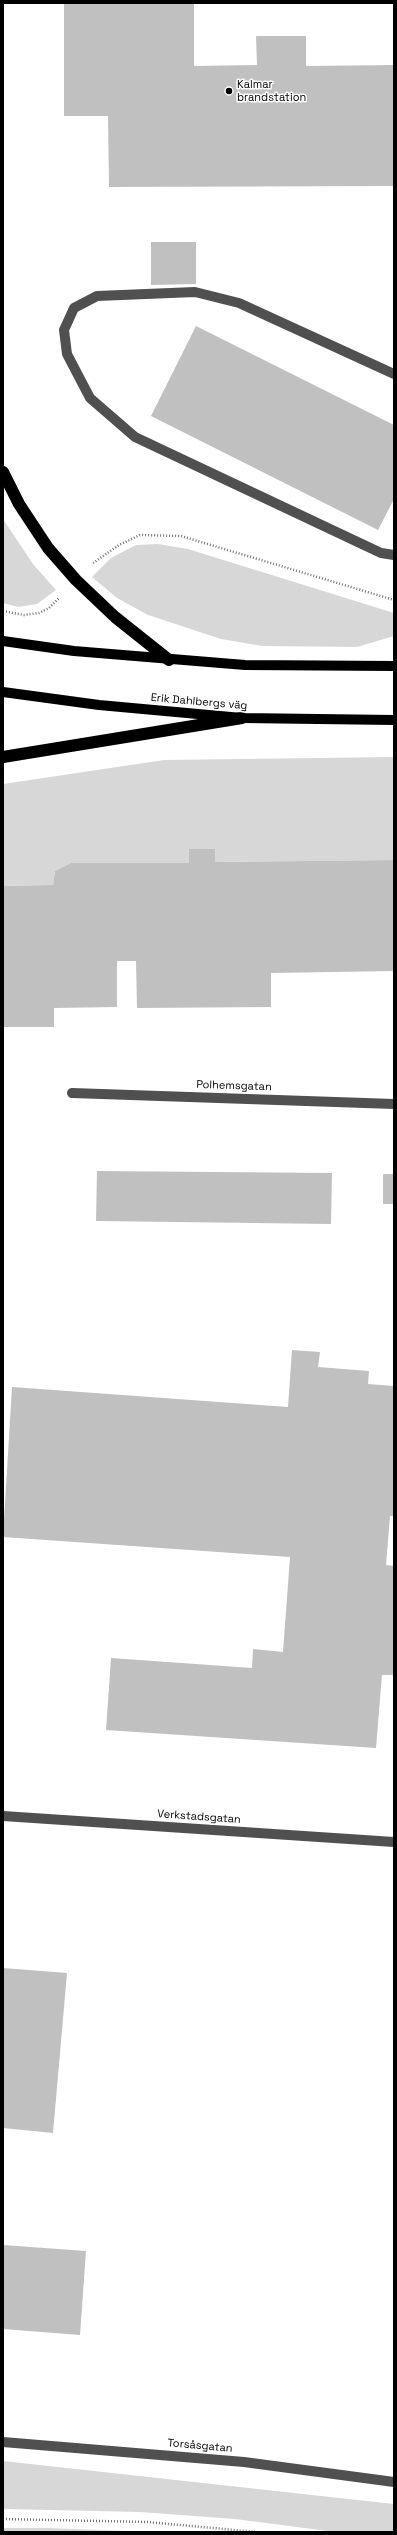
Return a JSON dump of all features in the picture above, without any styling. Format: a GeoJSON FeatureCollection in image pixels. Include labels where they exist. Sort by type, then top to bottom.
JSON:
{"type":"FeatureCollection","features":[{"type":"Feature","properties":{"kind":"highway"},"geometry":{"type":"LineString","coordinates":[[3,472],[19,504],[48,548],[76,580],[115,617],[169,660]]}},
{"type":"Feature","properties":{"kind":"highway"},"geometry":{"type":"LineString","coordinates":[[3,757],[242,718]]}},
{"type":"Feature","properties":{"kind":"main road"},"geometry":{"type":"LineString","coordinates":[[3,641],[74,652],[245,665],[394,666]]}},
{"type":"Feature","properties":{"kind":"main road","name":"Erik Dahlbergs väg"},"geometry":{"type":"LineString","coordinates":[[3,692],[99,705],[242,718],[394,720]]}},
{"type":"Feature","properties":{"kind":"street"},"geometry":{"type":"LineString","coordinates":[[394,374],[239,303],[195,292],[97,296],[74,308],[64,330],[68,354],[90,398],[135,436],[381,553],[394,555]]}},
{"type":"Feature","properties":{"kind":"street","name":"Polhemsgatan"},"geometry":{"type":"LineString","coordinates":[[72,1093],[394,1104]]}},
{"type":"Feature","properties":{"kind":"street","name":"Verkstadsgatan"},"geometry":{"type":"LineString","coordinates":[[3,1816],[394,1842]]}},
{"type":"Feature","properties":{"kind":"street","name":"Torsåsgatan"},"geometry":{"type":"LineString","coordinates":[[3,2442],[244,2462],[394,2482]]}},
{"type":"Feature","properties":{"kind":"path"},"geometry":{"type":"LineString","coordinates":[[3,611],[24,615],[38,613],[49,608],[89,566],[118,545],[140,535],[156,534],[181,536],[394,600]]}},
{"type":"Feature","properties":{"kind":"path"},"geometry":{"type":"LineString","coordinates":[[3,2519],[147,2522],[257,2532]]}},
{"type":"Feature","properties":{"kind":"shaded area"},"geometry":{"type":"Polygon","coordinates":[[[3,519],[33,564],[56,590],[37,604],[18,607],[3,603],[3,519]]]}},
{"type":"Feature","properties":{"kind":"shaded area"},"geometry":{"type":"Polygon","coordinates":[[[158,544],[188,549],[394,613],[394,636],[357,647],[262,646],[221,639],[148,615],[117,598],[92,577],[111,558],[136,545],[158,544]]]}},
{"type":"Feature","properties":{"kind":"shaded area"},"geometry":{"type":"Polygon","coordinates":[[[394,757],[394,860],[215,862],[215,849],[189,849],[189,863],[71,863],[55,871],[53,885],[3,886],[3,784],[164,760],[394,757]]]}},
{"type":"Feature","properties":{"kind":"shaded area"},"geometry":{"type":"Polygon","coordinates":[[[3,2461],[394,2504],[394,2532],[335,2532],[235,2519],[140,2512],[3,2509],[3,2461]]]}},
{"type":"Feature","properties":{"kind":"shaded area"},"geometry":{"type":"Polygon","coordinates":[[[3,2528],[49,2528],[152,2532],[3,2532],[3,2528]]]}},
{"type":"Feature","properties":{"kind":"building","name":"Kalmar brandstation"},"geometry":{"type":"Polygon","coordinates":[[[64,3],[194,3],[194,66],[257,65],[256,36],[306,36],[306,66],[394,65],[394,186],[109,187],[108,116],[64,116],[64,3]]]}},
{"type":"Feature","properties":{"kind":"building"},"geometry":{"type":"Polygon","coordinates":[[[151,242],[196,242],[196,284],[151,285],[151,242]]]}},
{"type":"Feature","properties":{"kind":"building"},"geometry":{"type":"Polygon","coordinates":[[[196,326],[394,425],[394,499],[378,530],[151,416],[196,326]]]}},
{"type":"Feature","properties":{"kind":"building"},"geometry":{"type":"Polygon","coordinates":[[[189,849],[215,849],[215,862],[394,860],[394,971],[271,973],[271,1007],[137,1008],[136,961],[117,961],[117,1007],[54,1008],[54,1027],[3,1027],[3,886],[53,885],[55,871],[71,863],[189,863],[189,849]]]}},
{"type":"Feature","properties":{"kind":"building"},"geometry":{"type":"Polygon","coordinates":[[[97,1171],[332,1173],[331,1224],[96,1221],[97,1171]]]}},
{"type":"Feature","properties":{"kind":"building"},"geometry":{"type":"Polygon","coordinates":[[[383,1174],[394,1174],[394,1204],[383,1204],[383,1174]]]}},
{"type":"Feature","properties":{"kind":"building"},"geometry":{"type":"Polygon","coordinates":[[[292,1350],[320,1352],[318,1367],[369,1371],[368,1384],[394,1386],[394,1516],[390,1516],[386,1565],[394,1566],[394,1675],[382,1675],[376,1748],[106,1730],[111,1658],[252,1668],[253,1649],[283,1652],[290,1557],[3,1537],[12,1387],[288,1407],[292,1350]]]}},
{"type":"Feature","properties":{"kind":"building"},"geometry":{"type":"Polygon","coordinates":[[[3,1968],[67,1973],[53,2133],[3,2128],[3,1968]]]}},
{"type":"Feature","properties":{"kind":"building"},"geometry":{"type":"Polygon","coordinates":[[[3,2245],[86,2251],[80,2335],[3,2329],[3,2245]]]}},
{"type":"Feature","properties":{"kind":"place","name":"Kalmar brandstation"},"geometry":{"type":"Point","coordinates":[229,91]}}]}
